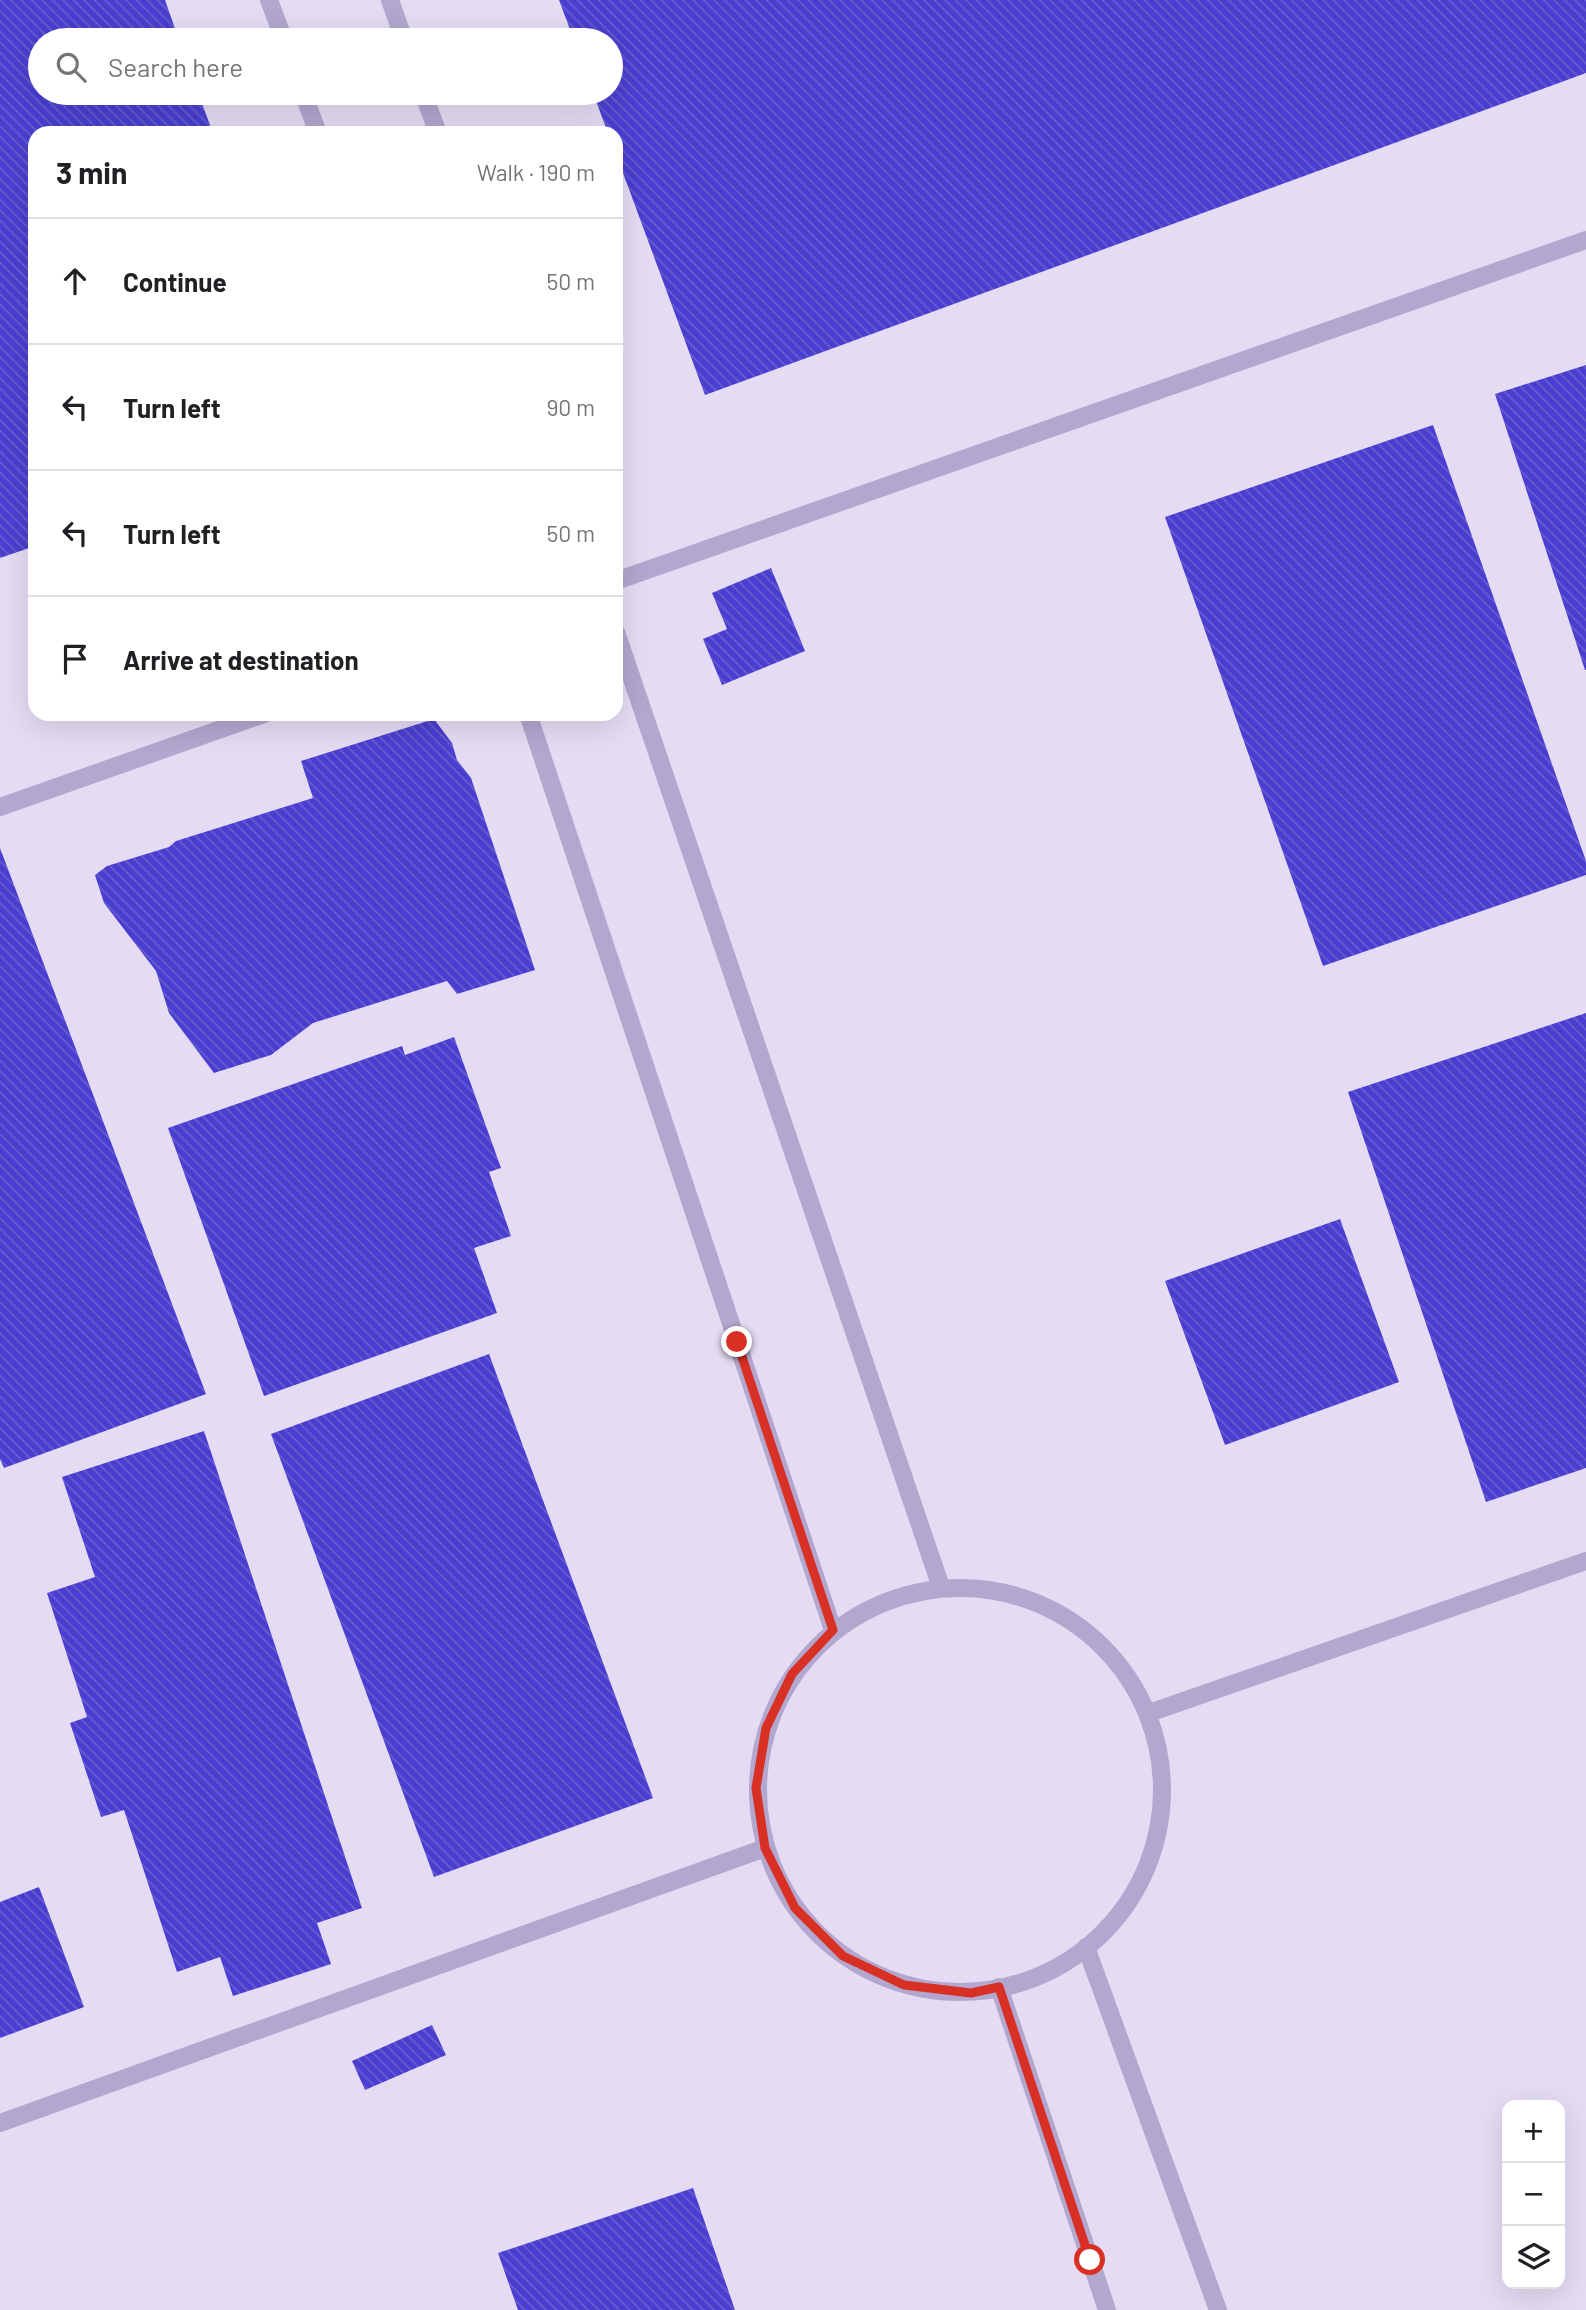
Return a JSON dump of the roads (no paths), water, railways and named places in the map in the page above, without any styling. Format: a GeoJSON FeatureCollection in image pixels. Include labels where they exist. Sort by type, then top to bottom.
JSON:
{"type":"FeatureCollection","features":[{"type":"Feature","properties":{"kind":"street"},"geometry":{"type":"LineString","coordinates":[[270,0],[280,28]]}},
{"type":"Feature","properties":{"kind":"street"},"geometry":{"type":"LineString","coordinates":[[390,0],[400,28]]}},
{"type":"Feature","properties":{"kind":"street"},"geometry":{"type":"LineString","coordinates":[[308,105],[315,126]]}},
{"type":"Feature","properties":{"kind":"street"},"geometry":{"type":"LineString","coordinates":[[428,105],[435,126]]}},
{"type":"Feature","properties":{"kind":"street"},"geometry":{"type":"LineString","coordinates":[[623,579],[1586,240]]}},
{"type":"Feature","properties":{"kind":"street"},"geometry":{"type":"LineString","coordinates":[[623,653],[941,1587]]}},
{"type":"Feature","properties":{"kind":"street"},"geometry":{"type":"LineString","coordinates":[[0,807],[244,721]]}},
{"type":"Feature","properties":{"kind":"street"},"geometry":{"type":"LineString","coordinates":[[530,721],[833,1630]]}},
{"type":"Feature","properties":{"kind":"street"},"geometry":{"type":"LineString","coordinates":[[1149,1713],[1586,1561]]}},
{"type":"Feature","properties":{"kind":"street"},"geometry":{"type":"LineString","coordinates":[[941,1587],[1005,1592],[1066,1616],[1115,1658],[1149,1713],[1163,1768],[1161,1825],[1144,1878],[1112,1926],[1069,1962],[1021,1984],[971,1993],[904,1985],[843,1956],[795,1908],[765,1848],[756,1788],[766,1728],[792,1674],[833,1630],[884,1601],[941,1587]]}},
{"type":"Feature","properties":{"kind":"street"},"geometry":{"type":"LineString","coordinates":[[0,2123],[765,1848]]}},
{"type":"Feature","properties":{"kind":"street"},"geometry":{"type":"LineString","coordinates":[[1086,1947],[1218,2310]]}},
{"type":"Feature","properties":{"kind":"street"},"geometry":{"type":"LineString","coordinates":[[999,1987],[1107,2310]]}}]}
